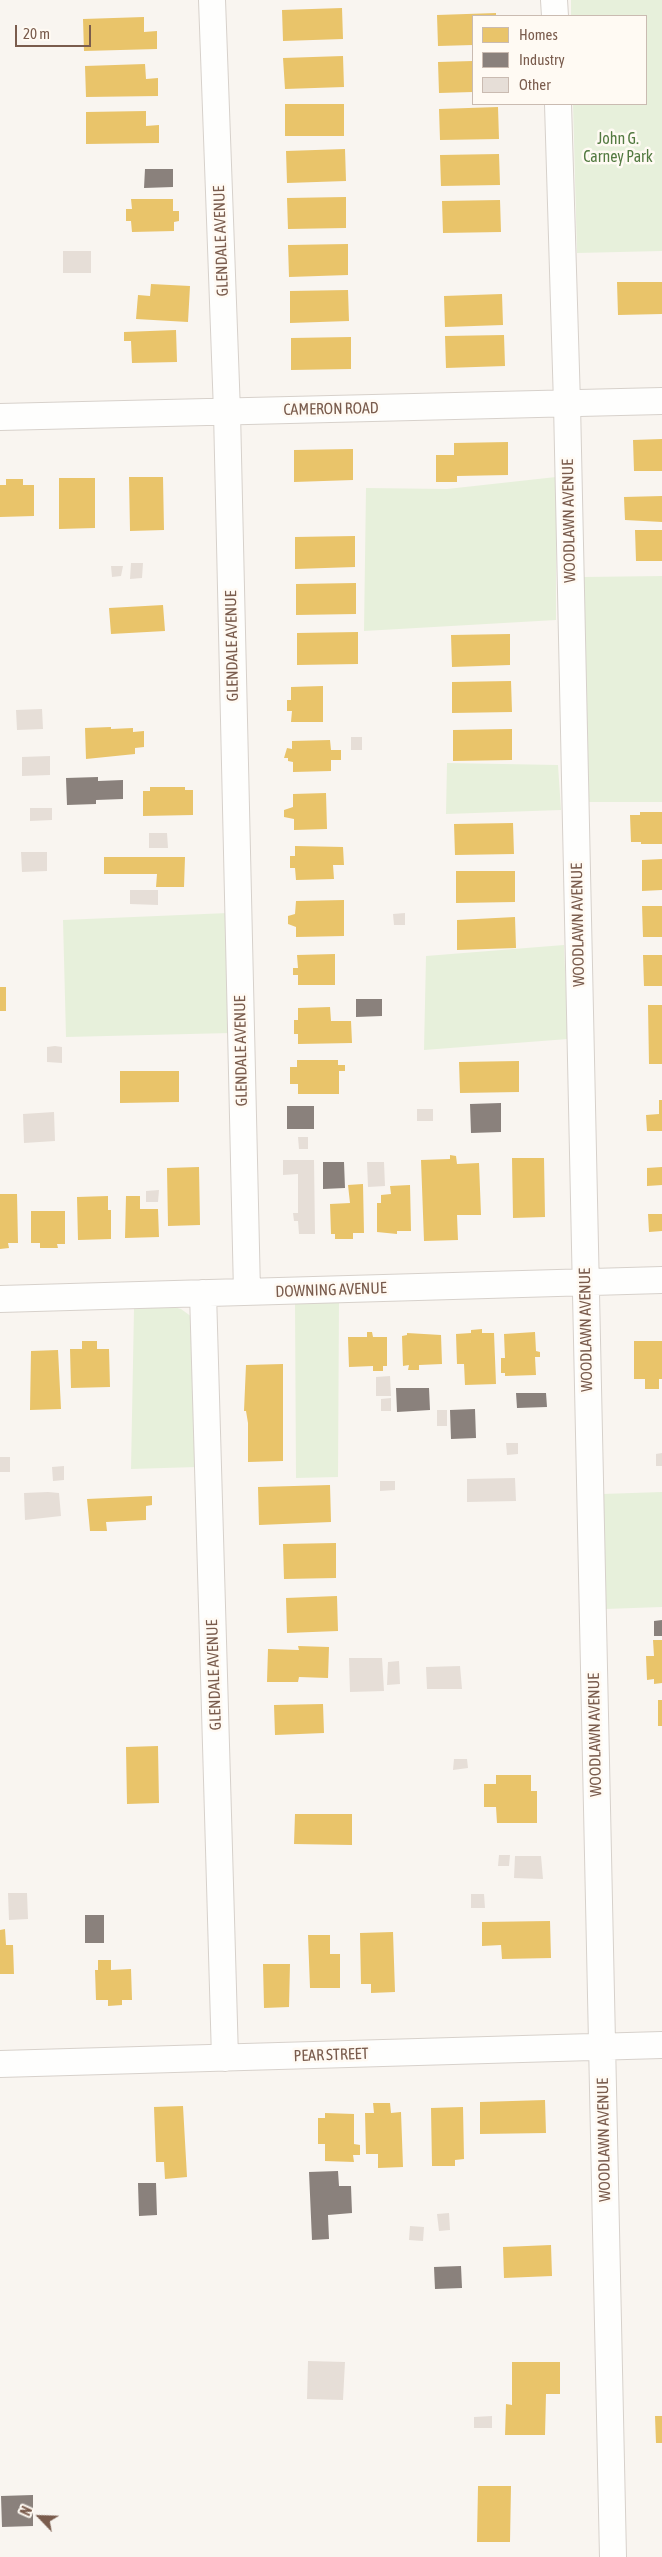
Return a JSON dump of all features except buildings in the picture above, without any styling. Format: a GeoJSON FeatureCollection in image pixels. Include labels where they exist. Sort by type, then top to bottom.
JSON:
{"type":"FeatureCollection","features":[{"type":"Feature","properties":{"kind":"street","name":"GLENDALE AVENUE"},"geometry":{"type":"LineString","coordinates":[[212,0],[227,412],[247,1292]]}},
{"type":"Feature","properties":{"kind":"street"},"geometry":{"type":"LineString","coordinates":[[554,0],[555,15]]}},
{"type":"Feature","properties":{"kind":"street","name":"WOODLAWN AVENUE"},"geometry":{"type":"LineString","coordinates":[[558,105],[567,404],[584,1282],[614,2557]]}},
{"type":"Feature","properties":{"kind":"street","name":"CAMERON ROAD"},"geometry":{"type":"LineString","coordinates":[[0,417],[662,401]]}},
{"type":"Feature","properties":{"kind":"street","name":"DOWNING AVENUE"},"geometry":{"type":"LineString","coordinates":[[0,1299],[662,1280]]}},
{"type":"Feature","properties":{"kind":"street","name":"GLENDALE AVENUE"},"geometry":{"type":"LineString","coordinates":[[204,1293],[225,2058]]}},
{"type":"Feature","properties":{"kind":"street","name":"PEAR STREET"},"geometry":{"type":"LineString","coordinates":[[0,2064],[662,2045]]}},
{"type":"Feature","properties":{"kind":"green space","name":"John G. Carney Park"},"geometry":{"type":"Polygon","coordinates":[[[571,0],[662,0],[662,251],[577,253],[573,105],[647,105],[647,15],[571,15],[571,0]]]}},
{"type":"Feature","properties":{"kind":"green space"},"geometry":{"type":"Polygon","coordinates":[[[556,477],[556,620],[364,631],[366,488],[447,489],[556,477]]]}},
{"type":"Feature","properties":{"kind":"green space"},"geometry":{"type":"Polygon","coordinates":[[[662,576],[662,802],[588,802],[584,577],[662,576]]]}},
{"type":"Feature","properties":{"kind":"green space"},"geometry":{"type":"Polygon","coordinates":[[[447,763],[558,765],[561,810],[446,814],[447,763]]]}},
{"type":"Feature","properties":{"kind":"green space"},"geometry":{"type":"Polygon","coordinates":[[[228,913],[231,1033],[66,1037],[63,920],[228,913]]]}},
{"type":"Feature","properties":{"kind":"green space"},"geometry":{"type":"Polygon","coordinates":[[[564,945],[568,1039],[424,1050],[426,956],[564,945]]]}},
{"type":"Feature","properties":{"kind":"green space"},"geometry":{"type":"Polygon","coordinates":[[[339,1301],[338,1477],[296,1478],[295,1304],[339,1301]]]}},
{"type":"Feature","properties":{"kind":"green space"},"geometry":{"type":"Polygon","coordinates":[[[171,1306],[181,1309],[192,1317],[197,1467],[131,1469],[134,1309],[171,1306]]]}},
{"type":"Feature","properties":{"kind":"green space"},"geometry":{"type":"Polygon","coordinates":[[[662,1492],[662,1607],[605,1609],[602,1494],[662,1492]]]}}]}
